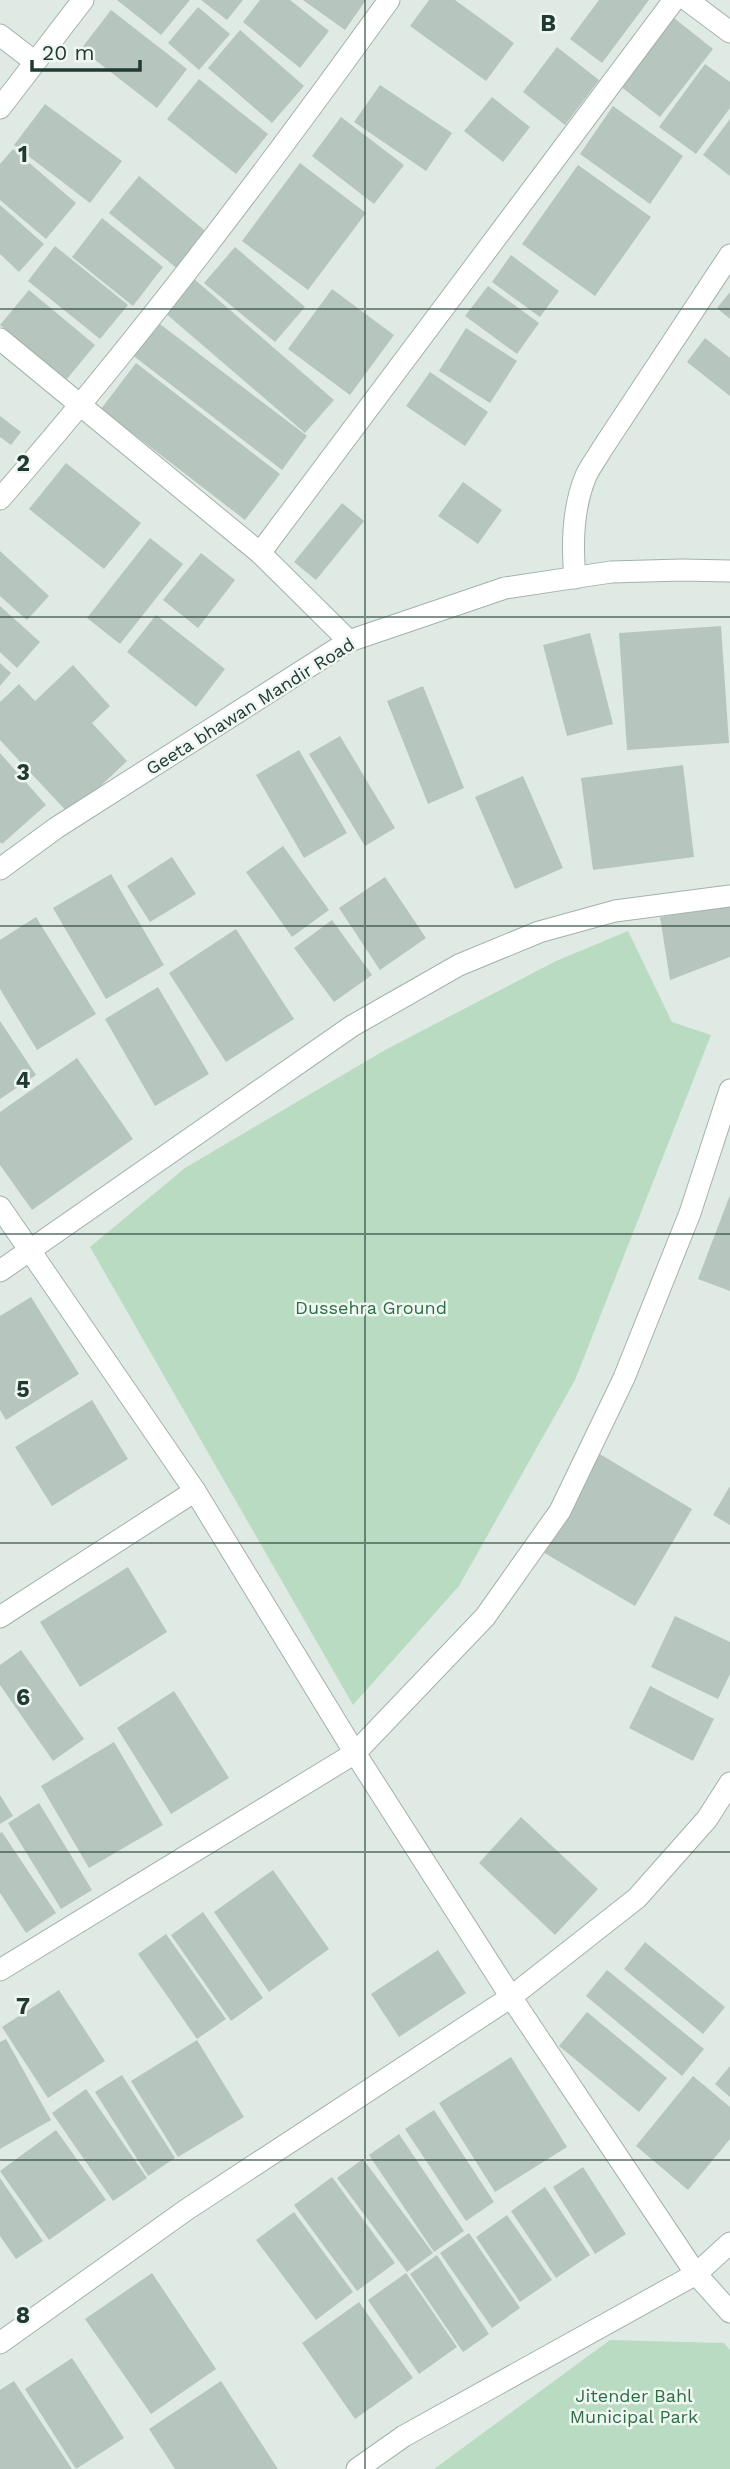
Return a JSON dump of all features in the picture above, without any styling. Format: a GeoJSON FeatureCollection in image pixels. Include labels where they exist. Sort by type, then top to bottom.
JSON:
{"type":"FeatureCollection","features":[{"type":"Feature","properties":{"kind":"street"},"geometry":{"type":"LineString","coordinates":[[0,108],[83,0]]}},
{"type":"Feature","properties":{"kind":"street"},"geometry":{"type":"LineString","coordinates":[[0,499],[81,406],[282,149],[389,0]]}},
{"type":"Feature","properties":{"kind":"street"},"geometry":{"type":"LineString","coordinates":[[260,553],[674,0]]}},
{"type":"Feature","properties":{"kind":"street"},"geometry":{"type":"LineString","coordinates":[[687,0],[730,32]]}},
{"type":"Feature","properties":{"kind":"street"},"geometry":{"type":"LineString","coordinates":[[0,35],[35,62]]}},
{"type":"Feature","properties":{"kind":"street"},"geometry":{"type":"LineString","coordinates":[[575,578],[572,553],[585,479],[730,255]]}},
{"type":"Feature","properties":{"kind":"street"},"geometry":{"type":"LineString","coordinates":[[0,339],[260,553],[349,641]]}},
{"type":"Feature","properties":{"kind":"street","name":"Geeta bhawan Mandir Road"},"geometry":{"type":"LineString","coordinates":[[0,869],[56,828],[349,641],[505,588],[611,572],[730,571]]}},
{"type":"Feature","properties":{"kind":"street"},"geometry":{"type":"LineString","coordinates":[[0,1271],[352,1026],[459,965],[539,932],[615,911],[730,896]]}},
{"type":"Feature","properties":{"kind":"street"},"geometry":{"type":"LineString","coordinates":[[0,1970],[355,1753],[485,1617],[560,1511],[624,1378],[690,1213],[730,1090]]}},
{"type":"Feature","properties":{"kind":"street"},"geometry":{"type":"LineString","coordinates":[[0,1207],[195,1491],[355,1753],[511,1997],[696,2274],[730,2312]]}},
{"type":"Feature","properties":{"kind":"street"},"geometry":{"type":"LineString","coordinates":[[0,1617],[195,1491]]}},
{"type":"Feature","properties":{"kind":"street"},"geometry":{"type":"LineString","coordinates":[[0,2343],[186,2210],[511,1997],[638,1898],[707,1819],[730,1783]]}},
{"type":"Feature","properties":{"kind":"street"},"geometry":{"type":"LineString","coordinates":[[357,2469],[404,2436],[696,2274],[730,2243]]}},
{"type":"Feature","properties":{"kind":"green space","name":"Dussehra Ground"},"geometry":{"type":"Polygon","coordinates":[[[628,931],[672,1022],[711,1035],[575,1380],[459,1586],[353,1705],[90,1247],[185,1168],[385,1050],[556,961],[628,931]]]}},
{"type":"Feature","properties":{"kind":"green space","name":"Jitender Bahl Municipal Park"},"geometry":{"type":"Polygon","coordinates":[[[610,2340],[724,2343],[730,2350],[730,2469],[434,2469],[610,2340]]]}},
{"type":"Feature","properties":{"kind":"building"},"geometry":{"type":"Polygon","coordinates":[[[117,0],[190,0],[161,35],[117,0]]]}},
{"type":"Feature","properties":{"kind":"building"},"geometry":{"type":"Polygon","coordinates":[[[201,0],[243,0],[227,20],[201,0]]]}},
{"type":"Feature","properties":{"kind":"building"},"geometry":{"type":"Polygon","coordinates":[[[260,0],[290,0],[329,31],[300,68],[243,22],[260,0]]]}},
{"type":"Feature","properties":{"kind":"building"},"geometry":{"type":"Polygon","coordinates":[[[303,0],[366,0],[345,30],[303,0]]]}},
{"type":"Feature","properties":{"kind":"building"},"geometry":{"type":"Polygon","coordinates":[[[429,0],[455,0],[514,43],[486,81],[410,26],[429,0]]]}},
{"type":"Feature","properties":{"kind":"building"},"geometry":{"type":"Polygon","coordinates":[[[599,0],[649,0],[602,63],[570,39],[599,0]]]}},
{"type":"Feature","properties":{"kind":"building"},"geometry":{"type":"Polygon","coordinates":[[[198,7],[230,34],[199,70],[168,43],[198,7]]]}},
{"type":"Feature","properties":{"kind":"building"},"geometry":{"type":"Polygon","coordinates":[[[111,10],[187,69],[157,108],[81,49],[111,10]]]}},
{"type":"Feature","properties":{"kind":"building"},"geometry":{"type":"Polygon","coordinates":[[[674,18],[713,49],[660,117],[620,86],[674,18]]]}},
{"type":"Feature","properties":{"kind":"building"},"geometry":{"type":"Polygon","coordinates":[[[240,30],[304,86],[272,123],[208,68],[240,30]]]}},
{"type":"Feature","properties":{"kind":"building"},"geometry":{"type":"Polygon","coordinates":[[[557,47],[599,80],[565,125],[523,92],[557,47]]]}},
{"type":"Feature","properties":{"kind":"building"},"geometry":{"type":"Polygon","coordinates":[[[705,64],[730,82],[730,108],[696,154],[659,127],[705,64]]]}},
{"type":"Feature","properties":{"kind":"building"},"geometry":{"type":"Polygon","coordinates":[[[199,79],[268,134],[236,174],[167,119],[199,79]]]}},
{"type":"Feature","properties":{"kind":"building"},"geometry":{"type":"Polygon","coordinates":[[[380,85],[452,133],[426,171],[354,122],[380,85]]]}},
{"type":"Feature","properties":{"kind":"building"},"geometry":{"type":"Polygon","coordinates":[[[492,97],[530,127],[503,162],[464,131],[492,97]]]}},
{"type":"Feature","properties":{"kind":"building"},"geometry":{"type":"Polygon","coordinates":[[[45,104],[122,161],[90,203],[14,145],[45,104]]]}},
{"type":"Feature","properties":{"kind":"building"},"geometry":{"type":"Polygon","coordinates":[[[613,106],[683,156],[650,204],[580,154],[613,106]]]}},
{"type":"Feature","properties":{"kind":"building"},"geometry":{"type":"Polygon","coordinates":[[[341,117],[404,165],[374,204],[312,156],[341,117]]]}},
{"type":"Feature","properties":{"kind":"building"},"geometry":{"type":"Polygon","coordinates":[[[730,119],[730,176],[703,155],[730,119]]]}},
{"type":"Feature","properties":{"kind":"building"},"geometry":{"type":"Polygon","coordinates":[[[13,149],[76,203],[46,239],[0,200],[0,164],[13,149]]]}},
{"type":"Feature","properties":{"kind":"building"},"geometry":{"type":"Polygon","coordinates":[[[300,163],[366,213],[308,290],[242,241],[300,163]]]}},
{"type":"Feature","properties":{"kind":"building"},"geometry":{"type":"Polygon","coordinates":[[[578,165],[651,217],[595,296],[522,244],[578,165]]]}},
{"type":"Feature","properties":{"kind":"building"},"geometry":{"type":"Polygon","coordinates":[[[139,176],[209,234],[179,270],[109,213],[139,176]]]}},
{"type":"Feature","properties":{"kind":"building"},"geometry":{"type":"Polygon","coordinates":[[[0,205],[44,244],[19,272],[0,254],[0,205]]]}},
{"type":"Feature","properties":{"kind":"building"},"geometry":{"type":"Polygon","coordinates":[[[102,218],[163,267],[133,306],[72,257],[102,218]]]}},
{"type":"Feature","properties":{"kind":"building"},"geometry":{"type":"Polygon","coordinates":[[[55,246],[128,305],[100,339],[28,281],[55,246]]]}},
{"type":"Feature","properties":{"kind":"building"},"geometry":{"type":"Polygon","coordinates":[[[235,247],[305,307],[275,342],[204,283],[235,247]]]}},
{"type":"Feature","properties":{"kind":"building"},"geometry":{"type":"Polygon","coordinates":[[[511,255],[559,291],[540,317],[492,282],[511,255]]]}},
{"type":"Feature","properties":{"kind":"building"},"geometry":{"type":"Polygon","coordinates":[[[193,278],[334,400],[305,433],[164,312],[193,278]]]}},
{"type":"Feature","properties":{"kind":"building"},"geometry":{"type":"Polygon","coordinates":[[[488,286],[539,323],[517,354],[465,316],[488,286]]]}},
{"type":"Feature","properties":{"kind":"building"},"geometry":{"type":"Polygon","coordinates":[[[332,289],[394,335],[350,395],[288,349],[332,289]]]}},
{"type":"Feature","properties":{"kind":"building"},"geometry":{"type":"Polygon","coordinates":[[[29,290],[95,345],[66,380],[0,325],[29,290]]]}},
{"type":"Feature","properties":{"kind":"building"},"geometry":{"type":"Polygon","coordinates":[[[730,292],[730,319],[717,308],[730,292]]]}},
{"type":"Feature","properties":{"kind":"building"},"geometry":{"type":"Polygon","coordinates":[[[156,321],[307,436],[282,470],[131,354],[156,321]]]}},
{"type":"Feature","properties":{"kind":"building"},"geometry":{"type":"Polygon","coordinates":[[[466,328],[517,361],[490,403],[439,371],[466,328]]]}},
{"type":"Feature","properties":{"kind":"building"},"geometry":{"type":"Polygon","coordinates":[[[705,338],[730,358],[730,396],[687,362],[705,338]]]}},
{"type":"Feature","properties":{"kind":"building"},"geometry":{"type":"Polygon","coordinates":[[[136,363],[280,474],[245,520],[101,409],[136,363]]]}},
{"type":"Feature","properties":{"kind":"building"},"geometry":{"type":"Polygon","coordinates":[[[430,372],[488,412],[465,446],[406,406],[430,372]]]}},
{"type":"Feature","properties":{"kind":"building"},"geometry":{"type":"Polygon","coordinates":[[[0,416],[21,432],[11,445],[0,437],[0,416]]]}},
{"type":"Feature","properties":{"kind":"building"},"geometry":{"type":"Polygon","coordinates":[[[66,463],[141,523],[104,569],[29,509],[66,463]]]}},
{"type":"Feature","properties":{"kind":"building"},"geometry":{"type":"Polygon","coordinates":[[[463,482],[502,510],[478,544],[438,516],[463,482]]]}},
{"type":"Feature","properties":{"kind":"building"},"geometry":{"type":"Polygon","coordinates":[[[342,503],[364,521],[316,580],[294,562],[342,503]]]}},
{"type":"Feature","properties":{"kind":"building"},"geometry":{"type":"Polygon","coordinates":[[[150,538],[183,564],[120,644],[87,618],[150,538]]]}},
{"type":"Feature","properties":{"kind":"building"},"geometry":{"type":"Polygon","coordinates":[[[0,551],[49,596],[27,620],[0,596],[0,551]]]}},
{"type":"Feature","properties":{"kind":"building"},"geometry":{"type":"Polygon","coordinates":[[[201,553],[235,580],[198,628],[163,600],[201,553]]]}},
{"type":"Feature","properties":{"kind":"building"},"geometry":{"type":"Polygon","coordinates":[[[0,606],[40,642],[17,668],[0,652],[0,606]]]}},
{"type":"Feature","properties":{"kind":"building"},"geometry":{"type":"Polygon","coordinates":[[[156,615],[225,669],[196,707],[127,652],[156,615]]]}},
{"type":"Feature","properties":{"kind":"building"},"geometry":{"type":"Polygon","coordinates":[[[721,626],[729,743],[627,750],[619,633],[721,626]]]}},
{"type":"Feature","properties":{"kind":"building"},"geometry":{"type":"Polygon","coordinates":[[[590,633],[613,724],[567,736],[543,645],[590,633]]]}},
{"type":"Feature","properties":{"kind":"building"},"geometry":{"type":"Polygon","coordinates":[[[0,663],[11,673],[0,686],[0,663]]]}},
{"type":"Feature","properties":{"kind":"building"},"geometry":{"type":"Polygon","coordinates":[[[73,665],[110,706],[92,723],[127,761],[70,815],[0,740],[0,702],[19,684],[35,701],[73,665]]]}},
{"type":"Feature","properties":{"kind":"building"},"geometry":{"type":"Polygon","coordinates":[[[423,686],[464,788],[428,804],[387,701],[423,686]]]}},
{"type":"Feature","properties":{"kind":"building"},"geometry":{"type":"Polygon","coordinates":[[[340,736],[395,828],[365,846],[309,754],[340,736]]]}},
{"type":"Feature","properties":{"kind":"building"},"geometry":{"type":"Polygon","coordinates":[[[299,750],[347,833],[304,858],[256,775],[299,750]]]}},
{"type":"Feature","properties":{"kind":"building"},"geometry":{"type":"Polygon","coordinates":[[[0,753],[46,805],[2,844],[0,842],[0,753]]]}},
{"type":"Feature","properties":{"kind":"building"},"geometry":{"type":"Polygon","coordinates":[[[683,765],[694,857],[593,870],[581,778],[683,765]]]}},
{"type":"Feature","properties":{"kind":"building"},"geometry":{"type":"Polygon","coordinates":[[[523,776],[563,868],[515,889],[475,797],[523,776]]]}},
{"type":"Feature","properties":{"kind":"building"},"geometry":{"type":"Polygon","coordinates":[[[283,846],[329,910],[292,937],[246,872],[283,846]]]}},
{"type":"Feature","properties":{"kind":"building"},"geometry":{"type":"Polygon","coordinates":[[[172,857],[196,894],[150,922],[127,886],[172,857]]]}},
{"type":"Feature","properties":{"kind":"building"},"geometry":{"type":"Polygon","coordinates":[[[111,874],[164,965],[106,999],[53,908],[111,874]]]}},
{"type":"Feature","properties":{"kind":"building"},"geometry":{"type":"Polygon","coordinates":[[[385,877],[426,938],[380,970],[339,908],[385,877]]]}},
{"type":"Feature","properties":{"kind":"building"},"geometry":{"type":"Polygon","coordinates":[[[730,906],[730,957],[670,980],[660,917],[730,906]]]}},
{"type":"Feature","properties":{"kind":"building"},"geometry":{"type":"Polygon","coordinates":[[[36,917],[96,1014],[37,1050],[0,989],[0,940],[36,917]]]}},
{"type":"Feature","properties":{"kind":"building"},"geometry":{"type":"Polygon","coordinates":[[[332,920],[372,975],[334,1002],[294,948],[332,920]]]}},
{"type":"Feature","properties":{"kind":"building"},"geometry":{"type":"Polygon","coordinates":[[[236,929],[294,1019],[226,1062],[169,973],[236,929]]]}},
{"type":"Feature","properties":{"kind":"building"},"geometry":{"type":"Polygon","coordinates":[[[158,987],[209,1074],[155,1106],[105,1019],[158,987]]]}},
{"type":"Feature","properties":{"kind":"building"},"geometry":{"type":"Polygon","coordinates":[[[0,1021],[36,1075],[0,1099],[0,1021]]]}},
{"type":"Feature","properties":{"kind":"building"},"geometry":{"type":"Polygon","coordinates":[[[77,1058],[133,1139],[32,1210],[0,1165],[0,1112],[77,1058]]]}},
{"type":"Feature","properties":{"kind":"building"},"geometry":{"type":"Polygon","coordinates":[[[730,1195],[730,1291],[698,1279],[730,1195]]]}},
{"type":"Feature","properties":{"kind":"building"},"geometry":{"type":"Polygon","coordinates":[[[31,1297],[79,1374],[6,1420],[0,1410],[0,1316],[31,1297]]]}},
{"type":"Feature","properties":{"kind":"building"},"geometry":{"type":"Polygon","coordinates":[[[92,1400],[128,1459],[52,1506],[15,1447],[92,1400]]]}},
{"type":"Feature","properties":{"kind":"building"},"geometry":{"type":"Polygon","coordinates":[[[598,1453],[692,1509],[635,1606],[541,1551],[598,1453]]]}},
{"type":"Feature","properties":{"kind":"building"},"geometry":{"type":"Polygon","coordinates":[[[730,1486],[730,1525],[713,1515],[730,1486]]]}},
{"type":"Feature","properties":{"kind":"building"},"geometry":{"type":"Polygon","coordinates":[[[128,1567],[167,1632],[80,1687],[40,1622],[128,1567]]]}},
{"type":"Feature","properties":{"kind":"building"},"geometry":{"type":"Polygon","coordinates":[[[675,1616],[730,1642],[730,1674],[718,1699],[651,1667],[675,1616]]]}},
{"type":"Feature","properties":{"kind":"building"},"geometry":{"type":"Polygon","coordinates":[[[21,1650],[84,1739],[53,1761],[0,1685],[0,1665],[21,1650]]]}},
{"type":"Feature","properties":{"kind":"building"},"geometry":{"type":"Polygon","coordinates":[[[650,1686],[714,1719],[693,1761],[629,1728],[650,1686]]]}},
{"type":"Feature","properties":{"kind":"building"},"geometry":{"type":"Polygon","coordinates":[[[174,1691],[229,1778],[171,1814],[117,1728],[174,1691]]]}},
{"type":"Feature","properties":{"kind":"building"},"geometry":{"type":"Polygon","coordinates":[[[114,1742],[163,1825],[89,1868],[41,1786],[114,1742]]]}},
{"type":"Feature","properties":{"kind":"building"},"geometry":{"type":"Polygon","coordinates":[[[0,1795],[13,1816],[0,1824],[0,1795]]]}},
{"type":"Feature","properties":{"kind":"building"},"geometry":{"type":"Polygon","coordinates":[[[39,1803],[92,1890],[61,1909],[8,1823],[39,1803]]]}},
{"type":"Feature","properties":{"kind":"building"},"geometry":{"type":"Polygon","coordinates":[[[521,1817],[598,1889],[555,1935],[479,1863],[521,1817]]]}},
{"type":"Feature","properties":{"kind":"building"},"geometry":{"type":"Polygon","coordinates":[[[2,1832],[56,1913],[26,1933],[0,1893],[2,1832]]]}},
{"type":"Feature","properties":{"kind":"building"},"geometry":{"type":"Polygon","coordinates":[[[273,1870],[329,1949],[269,1992],[214,1912],[273,1870]]]}},
{"type":"Feature","properties":{"kind":"building"},"geometry":{"type":"Polygon","coordinates":[[[203,1912],[263,1998],[231,2021],[171,1935],[203,1912]]]}},
{"type":"Feature","properties":{"kind":"building"},"geometry":{"type":"Polygon","coordinates":[[[166,1934],[226,2019],[197,2039],[138,1954],[166,1934]]]}},
{"type":"Feature","properties":{"kind":"building"},"geometry":{"type":"Polygon","coordinates":[[[645,1942],[725,2007],[703,2034],[624,1969],[645,1942]]]}},
{"type":"Feature","properties":{"kind":"building"},"geometry":{"type":"Polygon","coordinates":[[[438,1950],[466,1993],[399,2037],[371,1994],[438,1950]]]}},
{"type":"Feature","properties":{"kind":"building"},"geometry":{"type":"Polygon","coordinates":[[[607,1970],[704,2049],[682,2076],[586,1996],[607,1970]]]}},
{"type":"Feature","properties":{"kind":"building"},"geometry":{"type":"Polygon","coordinates":[[[59,1990],[105,2061],[48,2098],[2,2027],[59,1990]]]}},
{"type":"Feature","properties":{"kind":"building"},"geometry":{"type":"Polygon","coordinates":[[[587,2012],[667,2078],[639,2112],[559,2046],[587,2012]]]}},
{"type":"Feature","properties":{"kind":"building"},"geometry":{"type":"Polygon","coordinates":[[[6,2039],[51,2120],[0,2149],[0,2042],[6,2039]]]}},
{"type":"Feature","properties":{"kind":"building"},"geometry":{"type":"Polygon","coordinates":[[[197,2040],[244,2117],[178,2157],[131,2081],[197,2040]]]}},
{"type":"Feature","properties":{"kind":"building"},"geometry":{"type":"Polygon","coordinates":[[[511,2057],[567,2147],[495,2192],[439,2103],[511,2057]]]}},
{"type":"Feature","properties":{"kind":"building"},"geometry":{"type":"Polygon","coordinates":[[[730,2066],[730,2097],[715,2084],[730,2066]]]}},
{"type":"Feature","properties":{"kind":"building"},"geometry":{"type":"Polygon","coordinates":[[[122,2075],[175,2158],[148,2176],[95,2092],[122,2075]]]}},
{"type":"Feature","properties":{"kind":"building"},"geometry":{"type":"Polygon","coordinates":[[[693,2076],[730,2107],[730,2139],[688,2190],[636,2146],[693,2076]]]}},
{"type":"Feature","properties":{"kind":"building"},"geometry":{"type":"Polygon","coordinates":[[[86,2089],[147,2178],[113,2201],[52,2113],[86,2089]]]}},
{"type":"Feature","properties":{"kind":"building"},"geometry":{"type":"Polygon","coordinates":[[[434,2110],[494,2202],[466,2221],[405,2129],[434,2110]]]}},
{"type":"Feature","properties":{"kind":"building"},"geometry":{"type":"Polygon","coordinates":[[[56,2130],[106,2200],[49,2240],[0,2171],[56,2130]]]}},
{"type":"Feature","properties":{"kind":"building"},"geometry":{"type":"Polygon","coordinates":[[[399,2134],[464,2231],[434,2252],[369,2155],[399,2134]]]}},
{"type":"Feature","properties":{"kind":"building"},"geometry":{"type":"Polygon","coordinates":[[[363,2159],[433,2253],[407,2272],[337,2178],[363,2159]]]}},
{"type":"Feature","properties":{"kind":"building"},"geometry":{"type":"Polygon","coordinates":[[[583,2167],[626,2234],[595,2254],[553,2187],[583,2167]]]}},
{"type":"Feature","properties":{"kind":"building"},"geometry":{"type":"Polygon","coordinates":[[[332,2177],[395,2263],[357,2291],[294,2205],[332,2177]]]}},
{"type":"Feature","properties":{"kind":"building"},"geometry":{"type":"Polygon","coordinates":[[[0,2178],[43,2241],[16,2259],[0,2236],[0,2178]]]}},
{"type":"Feature","properties":{"kind":"building"},"geometry":{"type":"Polygon","coordinates":[[[545,2187],[590,2255],[556,2278],[511,2211],[545,2187]]]}},
{"type":"Feature","properties":{"kind":"building"},"geometry":{"type":"Polygon","coordinates":[[[294,2212],[353,2292],[316,2320],[256,2240],[294,2212]]]}},
{"type":"Feature","properties":{"kind":"building"},"geometry":{"type":"Polygon","coordinates":[[[507,2215],[552,2280],[520,2302],[476,2237],[507,2215]]]}},
{"type":"Feature","properties":{"kind":"building"},"geometry":{"type":"Polygon","coordinates":[[[469,2233],[520,2308],[492,2328],[440,2253],[469,2233]]]}},
{"type":"Feature","properties":{"kind":"building"},"geometry":{"type":"Polygon","coordinates":[[[437,2255],[489,2334],[463,2352],[410,2274],[437,2255]]]}},
{"type":"Feature","properties":{"kind":"building"},"geometry":{"type":"Polygon","coordinates":[[[152,2273],[216,2369],[151,2414],[85,2319],[152,2273]]]}},
{"type":"Feature","properties":{"kind":"building"},"geometry":{"type":"Polygon","coordinates":[[[406,2273],[457,2347],[419,2374],[368,2300],[406,2273]]]}},
{"type":"Feature","properties":{"kind":"building"},"geometry":{"type":"Polygon","coordinates":[[[359,2302],[413,2378],[355,2419],[302,2343],[359,2302]]]}},
{"type":"Feature","properties":{"kind":"building"},"geometry":{"type":"Polygon","coordinates":[[[72,2358],[124,2438],[76,2469],[25,2389],[72,2358]]]}},
{"type":"Feature","properties":{"kind":"building"},"geometry":{"type":"Polygon","coordinates":[[[14,2381],[72,2469],[0,2469],[0,2390],[14,2381]]]}},
{"type":"Feature","properties":{"kind":"building"},"geometry":{"type":"Polygon","coordinates":[[[221,2381],[278,2469],[175,2469],[149,2429],[221,2381]]]}}]}
